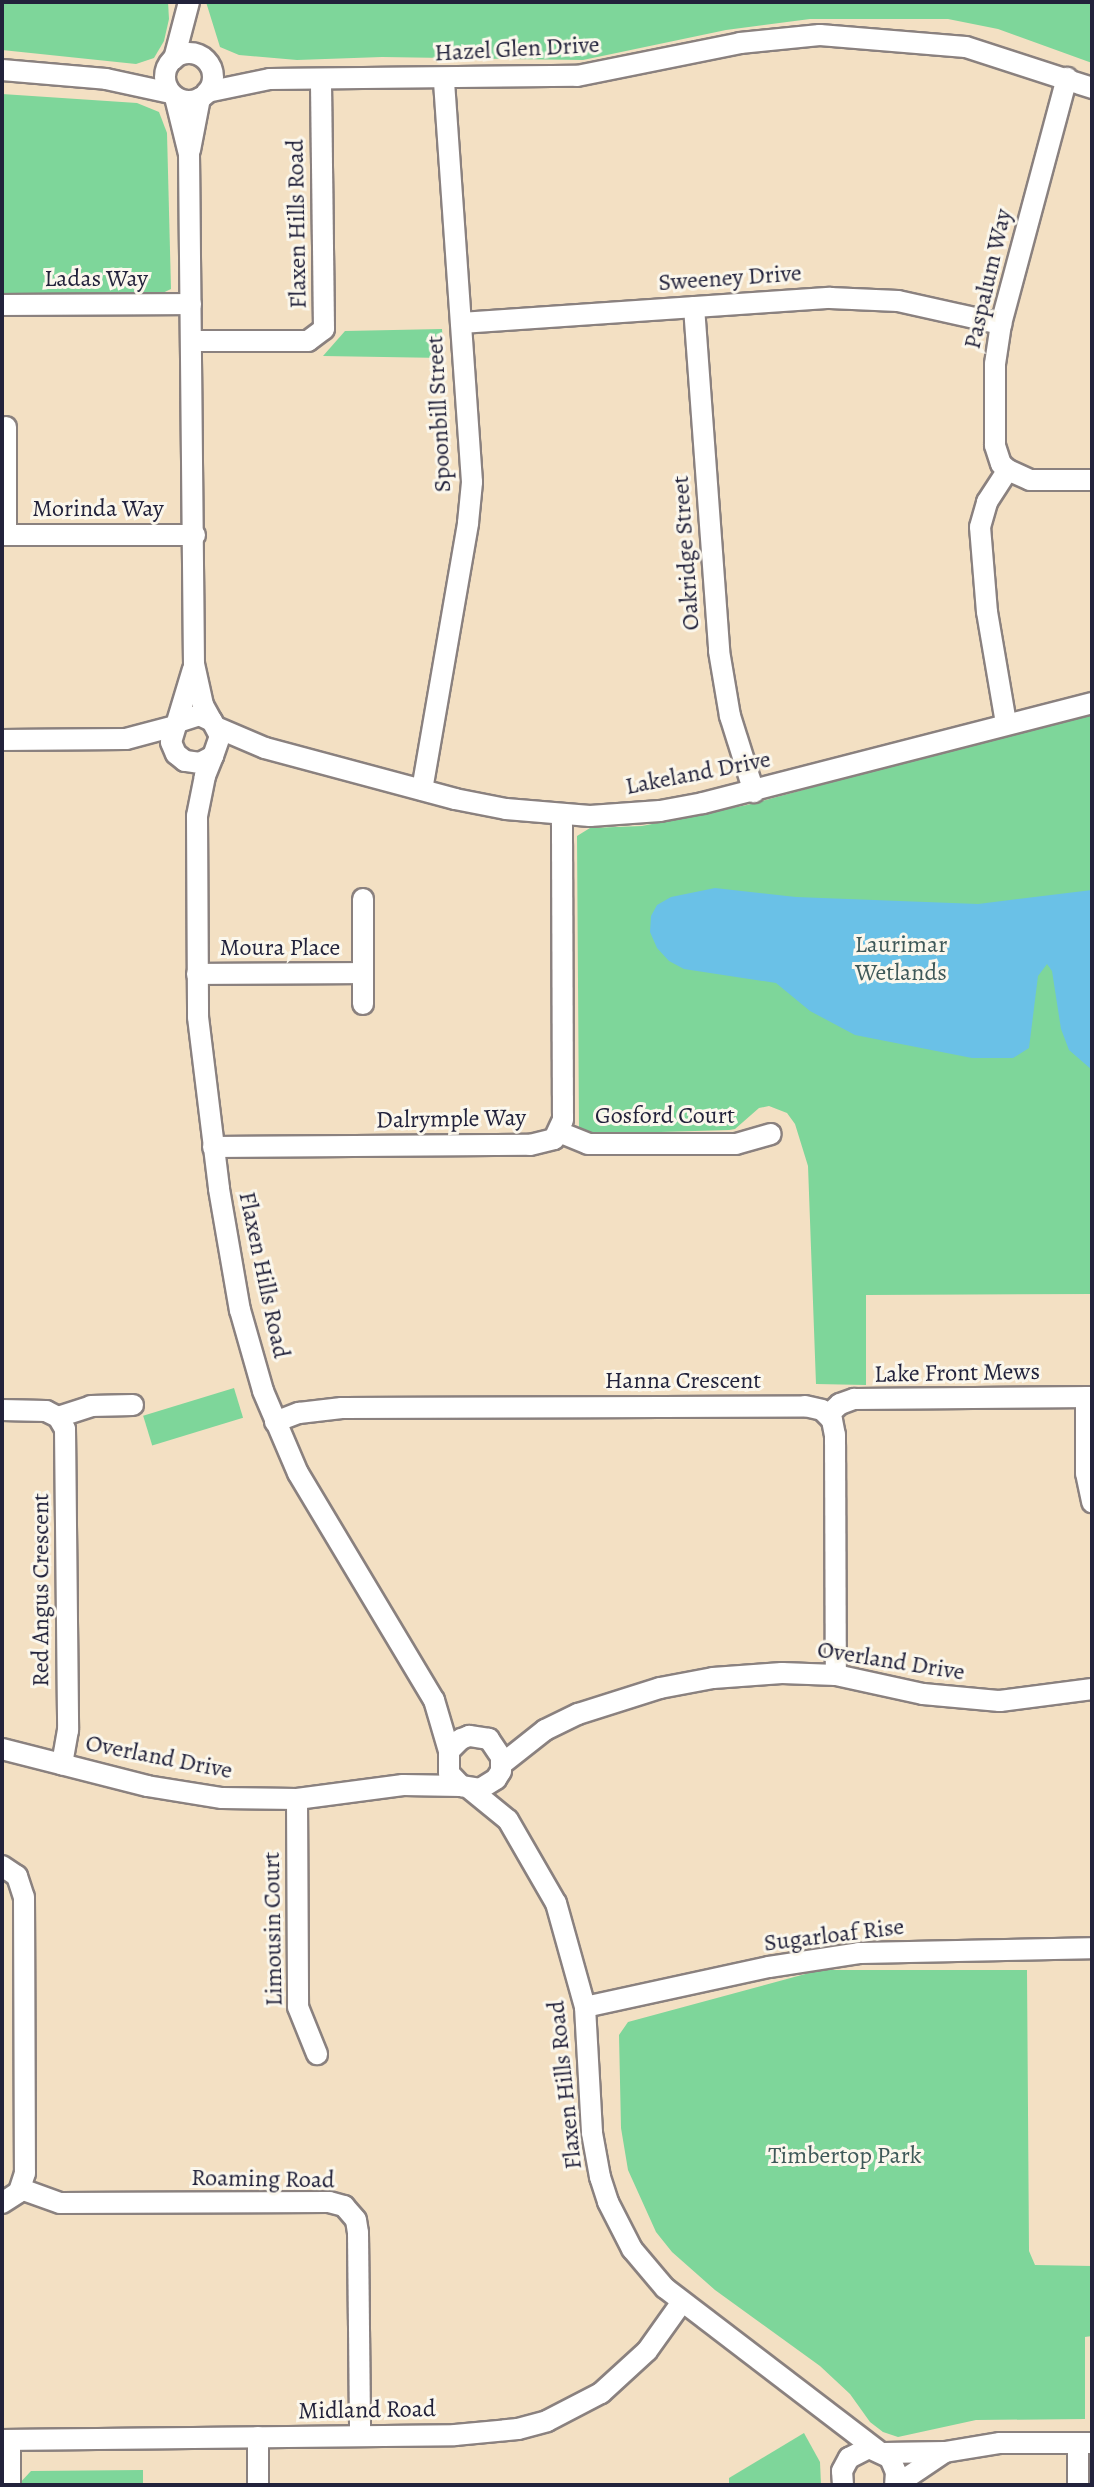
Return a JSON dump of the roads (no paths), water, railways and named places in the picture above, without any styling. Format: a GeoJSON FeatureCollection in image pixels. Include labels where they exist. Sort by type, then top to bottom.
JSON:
{"type":"FeatureCollection","features":[{"type":"Feature","properties":{"kind":"street"},"geometry":{"type":"LineString","coordinates":[[189,2],[204,60],[212,73],[189,154]]}},
{"type":"Feature","properties":{"kind":"street"},"geometry":{"type":"LineString","coordinates":[[126,739],[176,753],[193,763],[215,754],[220,744],[215,724],[203,705],[194,664],[189,154],[173,95],[165,81],[189,2]]}},
{"type":"Feature","properties":{"kind":"street","name":"Hazel Glen Drive"},"geometry":{"type":"LineString","coordinates":[[204,95],[270,79],[577,76],[740,43],[820,35],[966,47],[1092,88]]}},
{"type":"Feature","properties":{"kind":"street"},"geometry":{"type":"LineString","coordinates":[[106,79],[148,73],[188,54],[204,60]]}},
{"type":"Feature","properties":{"kind":"street","name":"Hazel Glen Drive"},"geometry":{"type":"LineString","coordinates":[[204,60],[270,79]]}},
{"type":"Feature","properties":{"kind":"street"},"geometry":{"type":"LineString","coordinates":[[2,70],[106,79],[188,101],[204,95]]}},
{"type":"Feature","properties":{"kind":"street","name":"Paspalum Way"},"geometry":{"type":"LineString","coordinates":[[1008,470],[1001,464],[995,445],[995,364],[1001,324],[1067,78]]}},
{"type":"Feature","properties":{"kind":"street","name":"Flaxen Hills Road"},"geometry":{"type":"LineString","coordinates":[[193,341],[308,341],[324,329],[321,79]]}},
{"type":"Feature","properties":{"kind":"street","name":"Spoonbill Street"},"geometry":{"type":"LineString","coordinates":[[422,790],[468,523],[472,482],[444,79]]}},
{"type":"Feature","properties":{"kind":"street","name":"Sweeney Drive"},"geometry":{"type":"LineString","coordinates":[[461,323],[863,299],[898,301],[1001,324]]}},
{"type":"Feature","properties":{"kind":"street","name":"Ladas Way"},"geometry":{"type":"LineString","coordinates":[[2,305],[191,304]]}},
{"type":"Feature","properties":{"kind":"street","name":"Oakridge Street"},"geometry":{"type":"LineString","coordinates":[[694,307],[719,651],[730,716],[754,792]]}},
{"type":"Feature","properties":{"kind":"street"},"geometry":{"type":"LineString","coordinates":[[4,535],[6,427]]}},
{"type":"Feature","properties":{"kind":"street"},"geometry":{"type":"LineString","coordinates":[[1006,723],[989,624],[980,527],[987,502],[1008,470],[1030,480],[1092,480]]}},
{"type":"Feature","properties":{"kind":"street","name":"Morinda Way"},"geometry":{"type":"LineString","coordinates":[[4,535],[195,535]]}},
{"type":"Feature","properties":{"kind":"street"},"geometry":{"type":"LineString","coordinates":[[176,753],[172,733],[194,664]]}},
{"type":"Feature","properties":{"kind":"street","name":"Lakeland Drive"},"geometry":{"type":"LineString","coordinates":[[215,724],[265,748],[422,790],[506,809],[562,816],[660,811],[754,792],[1006,723],[1092,703]]}},
{"type":"Feature","properties":{"kind":"street"},"geometry":{"type":"LineString","coordinates":[[2,740],[126,739],[199,715],[215,724]]}},
{"type":"Feature","properties":{"kind":"street","name":"Lakeland Drive"},"geometry":{"type":"LineString","coordinates":[[215,754],[265,748]]}},
{"type":"Feature","properties":{"kind":"street","name":"Flaxen Hills Road"},"geometry":{"type":"LineString","coordinates":[[176,753],[188,776],[197,816]]}},
{"type":"Feature","properties":{"kind":"street","name":"Flaxen Hills Road"},"geometry":{"type":"LineString","coordinates":[[215,754],[205,776],[197,816],[197,974],[203,1074],[240,1310],[275,1422],[313,1500],[434,1700],[448,1754]]}},
{"type":"Feature","properties":{"kind":"street","name":"Dalrymple Way"},"geometry":{"type":"LineString","coordinates":[[213,1147],[530,1145],[546,1144],[559,1132],[563,1120],[562,816]]}},
{"type":"Feature","properties":{"kind":"street","name":"Moura Place"},"geometry":{"type":"LineString","coordinates":[[363,899],[363,1004]]}},
{"type":"Feature","properties":{"kind":"street","name":"Moura Place"},"geometry":{"type":"LineString","coordinates":[[197,974],[363,973]]}},
{"type":"Feature","properties":{"kind":"street","name":"Gosford Court"},"geometry":{"type":"LineString","coordinates":[[559,1132],[588,1144],[736,1144],[771,1134]]}},
{"type":"Feature","properties":{"kind":"street"},"geometry":{"type":"LineString","coordinates":[[1089,1397],[1086,1473],[1092,1502]]}},
{"type":"Feature","properties":{"kind":"street","name":"Lake Front Mews"},"geometry":{"type":"LineString","coordinates":[[828,1415],[840,1404],[854,1399],[1089,1397]]}},
{"type":"Feature","properties":{"kind":"street"},"geometry":{"type":"LineString","coordinates":[[2,1410],[46,1411],[58,1417],[91,1406],[133,1405]]}},
{"type":"Feature","properties":{"kind":"street","name":"Hanna Crescent"},"geometry":{"type":"LineString","coordinates":[[275,1422],[299,1413],[358,1408],[805,1406],[828,1415]]}},
{"type":"Feature","properties":{"kind":"street"},"geometry":{"type":"LineString","coordinates":[[828,1415],[835,1435],[836,1675]]}},
{"type":"Feature","properties":{"kind":"street","name":"Red Angus Crescent"},"geometry":{"type":"LineString","coordinates":[[58,1417],[65,1429],[66,1457],[68,1730],[62,1764]]}},
{"type":"Feature","properties":{"kind":"street","name":"Overland Drive"},"geometry":{"type":"LineString","coordinates":[[483,1737],[545,1730],[611,1702],[713,1678],[782,1673],[836,1675],[923,1694],[1000,1701],[1092,1689]]}},
{"type":"Feature","properties":{"kind":"street","name":"Flaxen Hills Road"},"geometry":{"type":"LineString","coordinates":[[434,1700],[483,1737]]}},
{"type":"Feature","properties":{"kind":"street","name":"Overland Drive"},"geometry":{"type":"LineString","coordinates":[[501,1768],[545,1730]]}},
{"type":"Feature","properties":{"kind":"street"},"geometry":{"type":"LineString","coordinates":[[483,1737],[499,1750],[501,1768],[489,1786],[466,1788],[449,1773],[448,1754],[461,1739],[483,1737]]}},
{"type":"Feature","properties":{"kind":"street","name":"Overland Drive"},"geometry":{"type":"LineString","coordinates":[[2,1749],[189,1795],[297,1799],[403,1785],[466,1788]]}},
{"type":"Feature","properties":{"kind":"street","name":"Overland Drive"},"geometry":{"type":"LineString","coordinates":[[403,1785],[429,1772],[448,1754]]}},
{"type":"Feature","properties":{"kind":"street","name":"Flaxen Hills Road"},"geometry":{"type":"LineString","coordinates":[[501,1768],[508,1820],[556,1903],[585,2007],[592,2133],[608,2202],[632,2249],[665,2288],[682,2302],[880,2451]]}},
{"type":"Feature","properties":{"kind":"street","name":"Flaxen Hills Road"},"geometry":{"type":"LineString","coordinates":[[466,1788],[508,1820]]}},
{"type":"Feature","properties":{"kind":"street","name":"Limousin Court"},"geometry":{"type":"LineString","coordinates":[[297,1799],[298,2007],[317,2054]]}},
{"type":"Feature","properties":{"kind":"street"},"geometry":{"type":"LineString","coordinates":[[2,1866],[17,1876],[24,1897],[25,2173],[15,2198],[2,2203]]}},
{"type":"Feature","properties":{"kind":"street","name":"Sugarloaf Rise"},"geometry":{"type":"LineString","coordinates":[[585,2007],[782,1965],[859,1953],[1092,1948]]}},
{"type":"Feature","properties":{"kind":"street","name":"Roaming Road"},"geometry":{"type":"LineString","coordinates":[[21,2189],[60,2203],[321,2202],[344,2206],[356,2220],[358,2233],[360,2436]]}},
{"type":"Feature","properties":{"kind":"street","name":"Midland Road"},"geometry":{"type":"LineString","coordinates":[[6,2440],[486,2434],[547,2421],[575,2409],[628,2371],[682,2302]]}},
{"type":"Feature","properties":{"kind":"street","name":"Flaxen Hills Road"},"geometry":{"type":"LineString","coordinates":[[823,2408],[838,2438],[844,2464]]}},
{"type":"Feature","properties":{"kind":"street"},"geometry":{"type":"LineString","coordinates":[[258,2437],[258,2485]]}},
{"type":"Feature","properties":{"kind":"street"},"geometry":{"type":"LineString","coordinates":[[6,2440],[10,2485]]}},
{"type":"Feature","properties":{"kind":"street"},"geometry":{"type":"LineString","coordinates":[[843,2485],[844,2464],[861,2449],[945,2452],[1000,2443],[1085,2443],[1078,2485]]}},
{"type":"Feature","properties":{"kind":"street"},"geometry":{"type":"LineString","coordinates":[[880,2451],[894,2464],[895,2485]]}},
{"type":"Feature","properties":{"kind":"street"},"geometry":{"type":"LineString","coordinates":[[895,2485],[945,2452]]}},
{"type":"Feature","properties":{"kind":"water"},"geometry":{"type":"Polygon","coordinates":[[[715,888],[796,897],[978,904],[1092,890],[1092,1070],[1069,1050],[1061,1029],[1052,971],[1047,964],[1038,976],[1029,1048],[1013,1058],[972,1058],[855,1035],[810,1011],[776,983],[684,969],[669,961],[657,948],[650,932],[651,916],[657,905],[671,897],[715,888]]]}},
{"type":"Feature","properties":{"kind":"park label","name":"Laurimar Wetlands"},"geometry":{"type":"Point","coordinates":[901,959]}},
{"type":"Feature","properties":{"kind":"park label","name":"Timbertop Park"},"geometry":{"type":"Point","coordinates":[845,2156]}}]}
